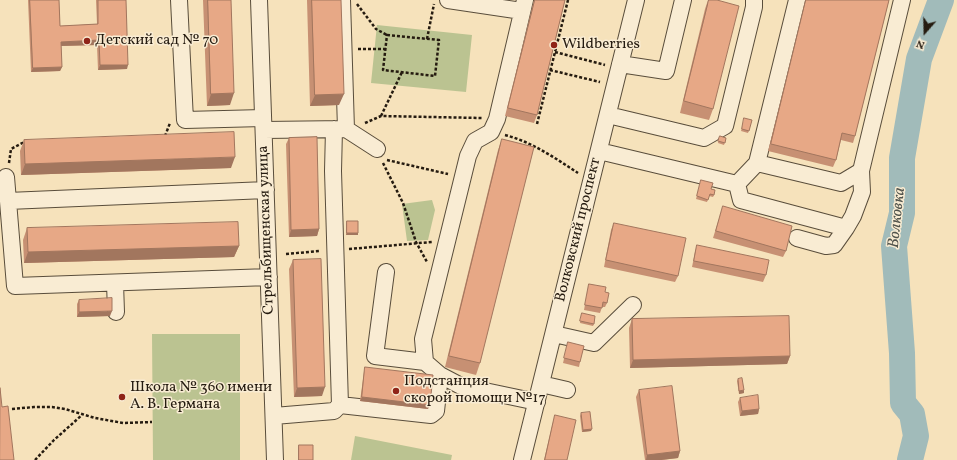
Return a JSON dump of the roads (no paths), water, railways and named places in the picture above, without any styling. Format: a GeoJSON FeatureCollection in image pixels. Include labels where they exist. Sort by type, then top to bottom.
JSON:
{"type":"FeatureCollection","features":[{"type":"Feature","properties":{"kind":"street"},"geometry":{"type":"LineString","coordinates":[[179,0],[185,120],[340,129],[377,149]]}},
{"type":"Feature","properties":{"kind":"street","name":"Стрельбищенская улица"},"geometry":{"type":"LineString","coordinates":[[259,0],[275,460]]}},
{"type":"Feature","properties":{"kind":"street"},"geometry":{"type":"LineString","coordinates":[[274,416],[334,411],[340,405],[333,171],[340,129],[344,48],[342,0]]}},
{"type":"Feature","properties":{"kind":"street"},"geometry":{"type":"LineString","coordinates":[[425,362],[423,339],[468,156],[475,141],[494,126],[524,5],[448,0]]}},
{"type":"Feature","properties":{"kind":"street"},"geometry":{"type":"LineString","coordinates":[[615,65],[666,71],[683,0]]}},
{"type":"Feature","properties":{"kind":"street"},"geometry":{"type":"LineString","coordinates":[[608,115],[704,138],[725,126],[754,7],[754,0]]}},
{"type":"Feature","properties":{"kind":"street"},"geometry":{"type":"LineString","coordinates":[[737,184],[757,163],[797,0]]}},
{"type":"Feature","properties":{"kind":"street"},"geometry":{"type":"LineString","coordinates":[[797,238],[826,246],[834,245],[854,216],[862,192],[861,171],[902,0]]}},
{"type":"Feature","properties":{"kind":"street","name":"Волковский проспект"},"geometry":{"type":"LineString","coordinates":[[522,460],[608,115],[615,65],[633,1]]}},
{"type":"Feature","properties":{"kind":"street"},"geometry":{"type":"LineString","coordinates":[[599,151],[737,184]]}},
{"type":"Feature","properties":{"kind":"street"},"geometry":{"type":"LineString","coordinates":[[757,163],[841,183],[861,171]]}},
{"type":"Feature","properties":{"kind":"street"},"geometry":{"type":"LineString","coordinates":[[6,177],[15,286],[269,277]]}},
{"type":"Feature","properties":{"kind":"street"},"geometry":{"type":"LineString","coordinates":[[737,184],[741,200],[846,228]]}},
{"type":"Feature","properties":{"kind":"street"},"geometry":{"type":"LineString","coordinates":[[8,201],[266,190]]}},
{"type":"Feature","properties":{"kind":"street"},"geometry":{"type":"LineString","coordinates":[[386,272],[375,356],[425,362],[440,376],[461,386],[537,402]]}},
{"type":"Feature","properties":{"kind":"street"},"geometry":{"type":"LineString","coordinates":[[115,283],[116,312]]}},
{"type":"Feature","properties":{"kind":"street"},"geometry":{"type":"LineString","coordinates":[[554,334],[594,343],[632,305]]}},
{"type":"Feature","properties":{"kind":"street"},"geometry":{"type":"LineString","coordinates":[[340,405],[431,415],[436,411],[440,376]]}},
{"type":"Feature","properties":{"kind":"street"},"geometry":{"type":"LineString","coordinates":[[541,384],[568,390]]}},
{"type":"Feature","properties":{"kind":"waterway","name":"Волковка"},"geometry":{"type":"LineString","coordinates":[[910,460],[916,436],[912,414],[903,403],[902,353],[894,246],[902,213],[902,158],[919,59],[941,0]]}},
{"type":"Feature","properties":{"kind":"place","name":"Детский сад № 70"},"geometry":{"type":"Point","coordinates":[87,41]}},
{"type":"Feature","properties":{"kind":"place","name":"Wildberries"},"geometry":{"type":"Point","coordinates":[554,45]}},
{"type":"Feature","properties":{"kind":"place","name":"Подстанция скорой помощи №17"},"geometry":{"type":"Point","coordinates":[396,391]}},
{"type":"Feature","properties":{"kind":"place","name":"Школа № 360 имени А. В. Германа"},"geometry":{"type":"Point","coordinates":[122,397]}}]}
